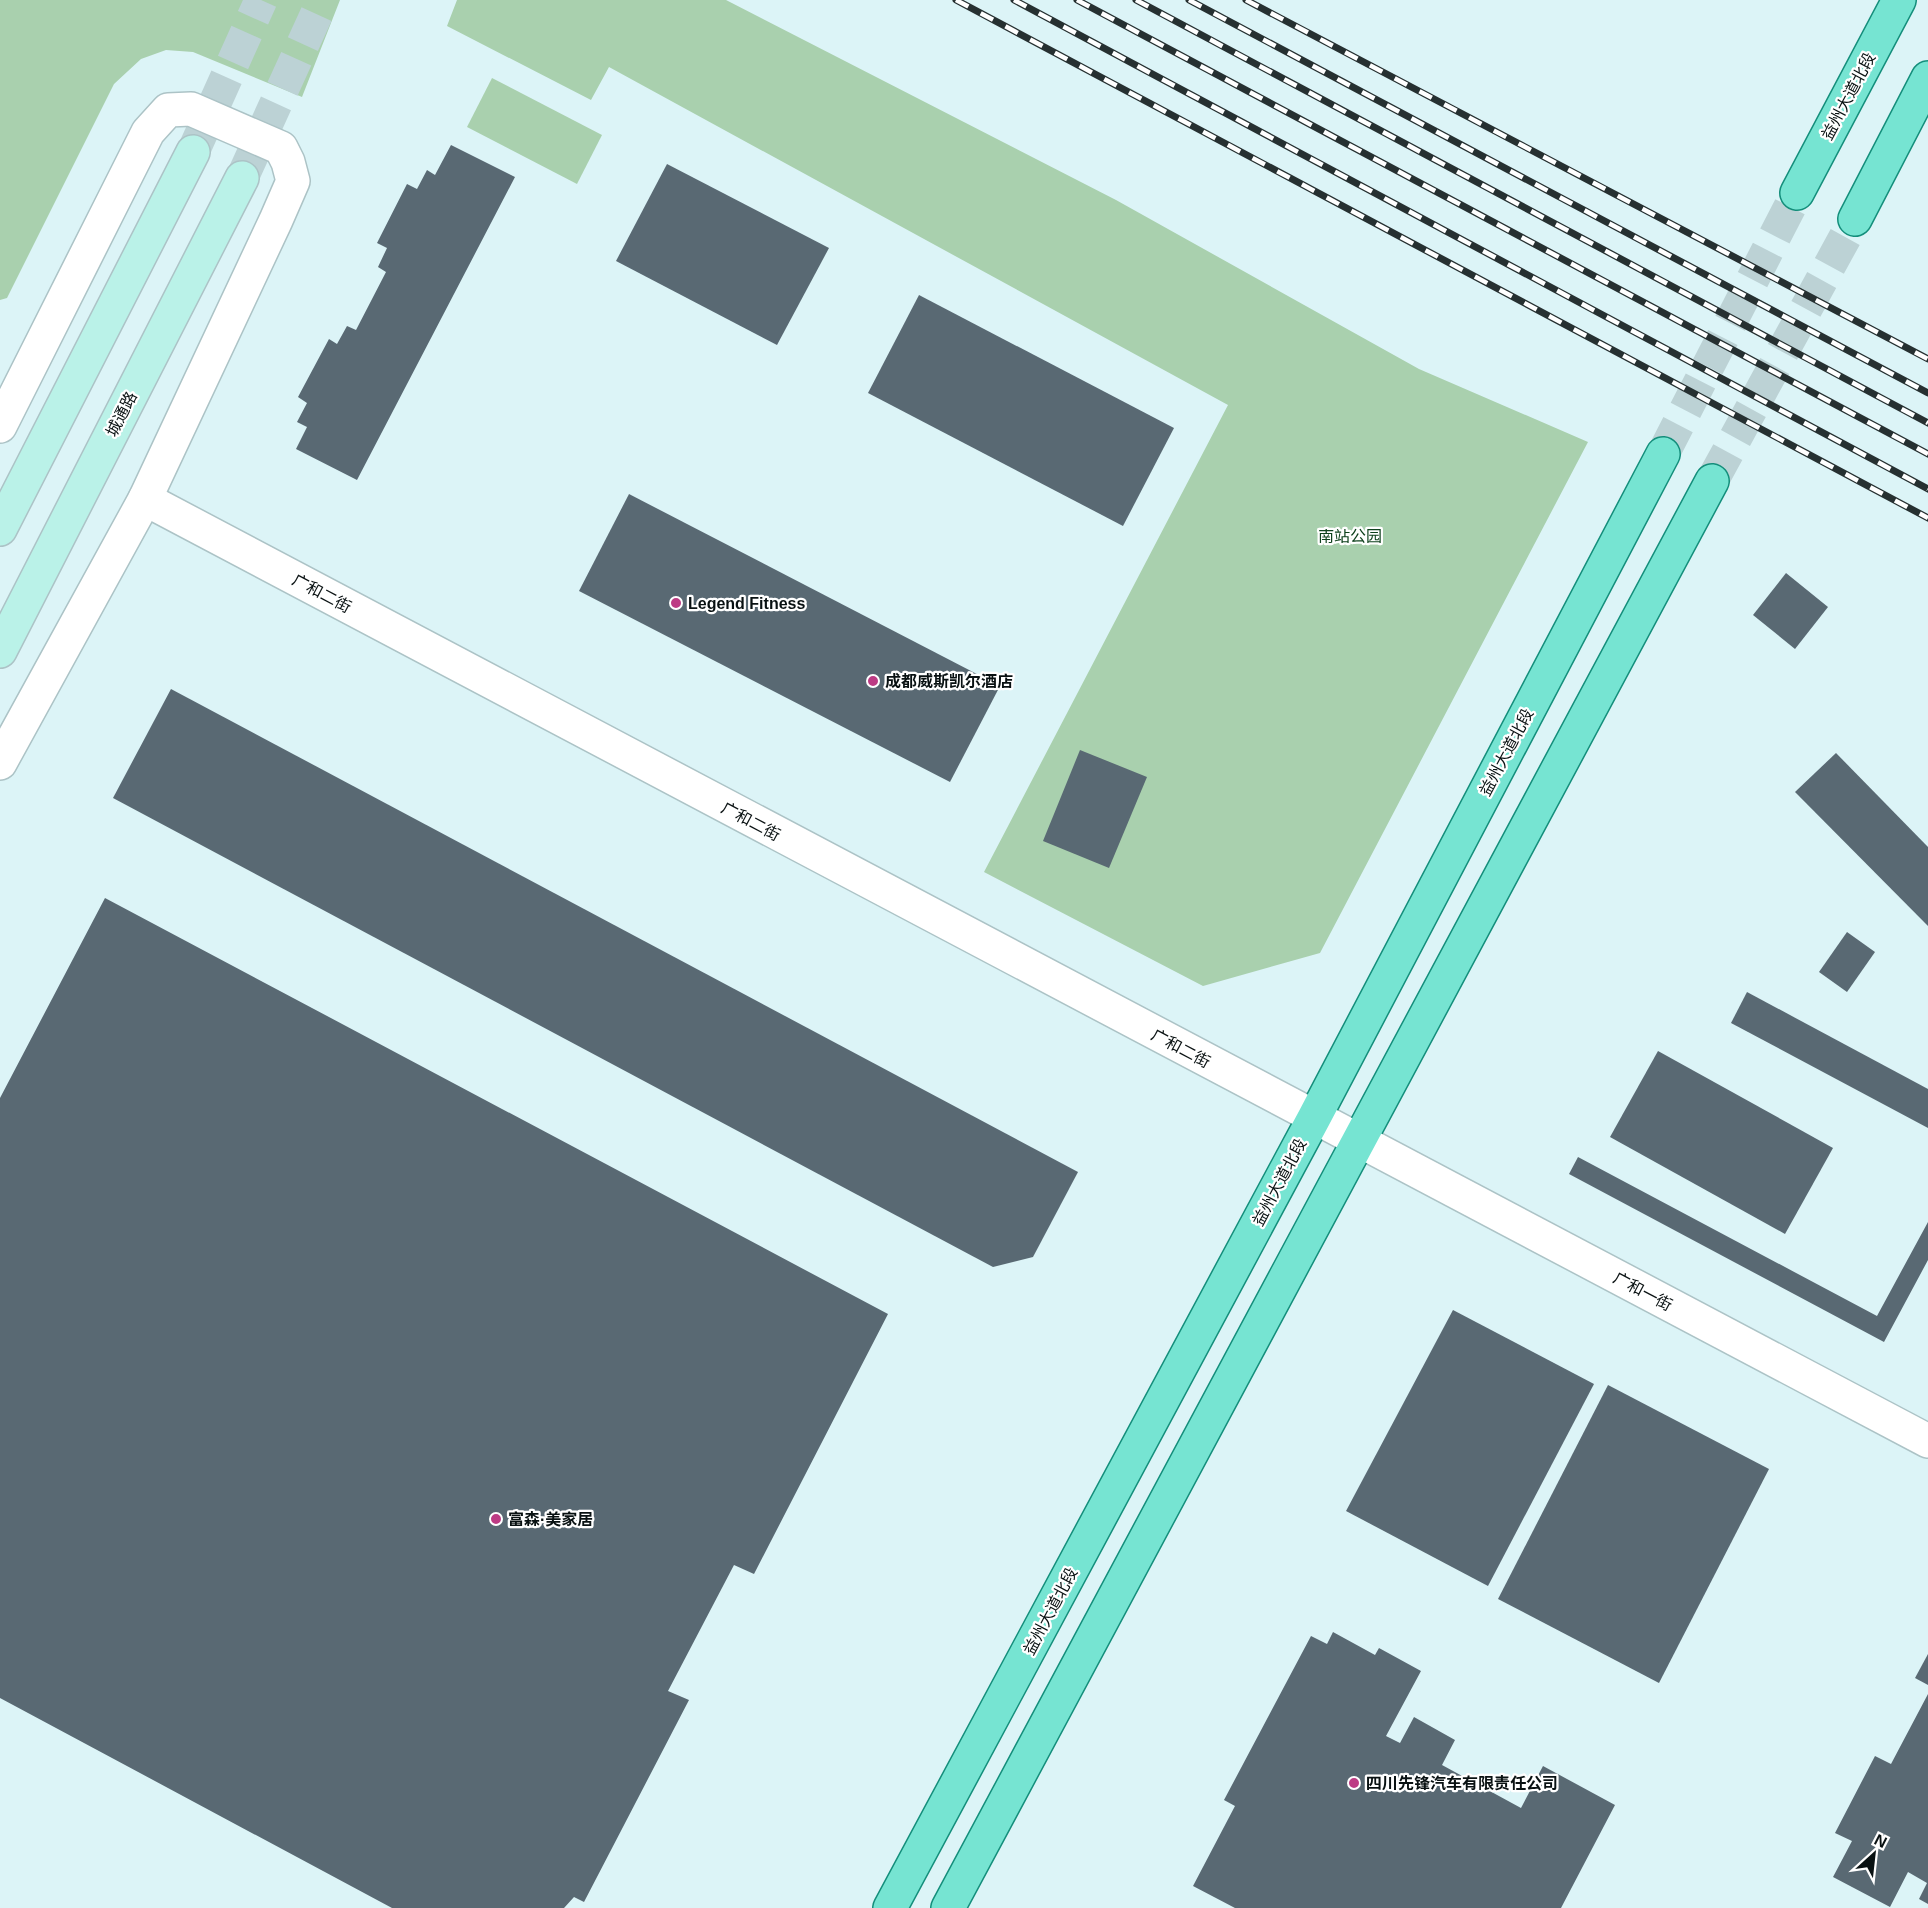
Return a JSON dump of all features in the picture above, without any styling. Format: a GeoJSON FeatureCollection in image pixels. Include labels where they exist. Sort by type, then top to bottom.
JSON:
{"type":"FeatureCollection","features":[{"type":"Feature","properties":{"kind":"main road","name":"益州大道北段"},"geometry":{"type":"LineString","coordinates":[[1797,193],[1899,0]]}},
{"type":"Feature","properties":{"kind":"main road"},"geometry":{"type":"LineString","coordinates":[[1855,219],[1928,78]]}},
{"type":"Feature","properties":{"kind":"main road"},"geometry":{"type":"LineString","coordinates":[[0,529],[193,152]]}},
{"type":"Feature","properties":{"kind":"main road","name":"城通路"},"geometry":{"type":"LineString","coordinates":[[0,651],[242,178]]}},
{"type":"Feature","properties":{"kind":"main road","name":"益州大道北段"},"geometry":{"type":"LineString","coordinates":[[890,1908],[1314,1118],[1663,454]]}},
{"type":"Feature","properties":{"kind":"main road"},"geometry":{"type":"LineString","coordinates":[[948,1908],[1712,481]]}},
{"type":"Feature","properties":{"kind":"street"},"geometry":{"type":"LineString","coordinates":[[0,423],[148,132],[168,110],[191,109],[281,148],[293,181],[145,499],[0,763]]}},
{"type":"Feature","properties":{"kind":"street","name":"广和二街"},"geometry":{"type":"LineString","coordinates":[[145,499],[1358,1141]]}},
{"type":"Feature","properties":{"kind":"street","name":"广和一街"},"geometry":{"type":"LineString","coordinates":[[1358,1141],[1928,1441]]}},
{"type":"Feature","properties":{"kind":"green space"},"geometry":{"type":"Polygon","coordinates":[[[0,0],[340,0],[302,97],[193,52],[166,50],[141,59],[114,84],[7,298],[0,300],[0,0]]]}},
{"type":"Feature","properties":{"kind":"green space","name":"南站公园"},"geometry":{"type":"Polygon","coordinates":[[[457,0],[726,0],[1116,200],[1419,369],[1588,442],[1320,953],[1203,986],[984,872],[1228,405],[609,67],[591,100],[447,26],[457,0]]]}},
{"type":"Feature","properties":{"kind":"green space"},"geometry":{"type":"Polygon","coordinates":[[[492,78],[602,135],[577,184],[467,127],[492,78]]]}},
{"type":"Feature","properties":{"kind":"building"},"geometry":{"type":"Polygon","coordinates":[[[451,145],[515,177],[357,480],[296,449],[307,427],[297,422],[307,403],[298,397],[329,339],[337,344],[347,326],[356,330],[386,272],[378,267],[387,248],[377,243],[407,184],[417,189],[427,170],[435,175],[451,145]]]}},
{"type":"Feature","properties":{"kind":"building"},"geometry":{"type":"Polygon","coordinates":[[[667,164],[829,248],[777,345],[616,261],[667,164]]]}},
{"type":"Feature","properties":{"kind":"building"},"geometry":{"type":"Polygon","coordinates":[[[919,295],[1174,428],[1123,526],[868,393],[919,295]]]}},
{"type":"Feature","properties":{"kind":"building"},"geometry":{"type":"Polygon","coordinates":[[[629,494],[1000,686],[950,782],[579,591],[629,494]]]}},
{"type":"Feature","properties":{"kind":"building"},"geometry":{"type":"Polygon","coordinates":[[[1786,573],[1828,607],[1795,649],[1753,615],[1786,573]]]}},
{"type":"Feature","properties":{"kind":"building"},"geometry":{"type":"Polygon","coordinates":[[[171,689],[1078,1172],[1033,1257],[993,1267],[113,798],[171,689]]]}},
{"type":"Feature","properties":{"kind":"building"},"geometry":{"type":"Polygon","coordinates":[[[1080,750],[1147,777],[1109,868],[1043,841],[1080,750]]]}},
{"type":"Feature","properties":{"kind":"building"},"geometry":{"type":"Polygon","coordinates":[[[1836,753],[1928,847],[1928,926],[1795,792],[1836,753]]]}},
{"type":"Feature","properties":{"kind":"building"},"geometry":{"type":"Polygon","coordinates":[[[105,898],[888,1314],[754,1574],[734,1565],[668,1691],[689,1700],[584,1902],[574,1897],[564,1908],[392,1908],[0,1698],[0,1098],[105,898]]]}},
{"type":"Feature","properties":{"kind":"building"},"geometry":{"type":"Polygon","coordinates":[[[1847,932],[1875,952],[1847,992],[1819,972],[1847,932]]]}},
{"type":"Feature","properties":{"kind":"building"},"geometry":{"type":"Polygon","coordinates":[[[1747,992],[1928,1089],[1928,1128],[1731,1023],[1747,992]]]}},
{"type":"Feature","properties":{"kind":"building"},"geometry":{"type":"Polygon","coordinates":[[[1658,1051],[1833,1148],[1785,1234],[1610,1137],[1658,1051]]]}},
{"type":"Feature","properties":{"kind":"building"},"geometry":{"type":"Polygon","coordinates":[[[1578,1157],[1877,1316],[1928,1222],[1928,1260],[1884,1342],[1569,1174],[1578,1157]]]}},
{"type":"Feature","properties":{"kind":"building"},"geometry":{"type":"Polygon","coordinates":[[[1453,1310],[1594,1384],[1488,1586],[1346,1511],[1453,1310]]]}},
{"type":"Feature","properties":{"kind":"building"},"geometry":{"type":"Polygon","coordinates":[[[1608,1385],[1769,1469],[1659,1683],[1498,1599],[1608,1385]]]}},
{"type":"Feature","properties":{"kind":"building","name":"四川先锋汽车有限责任公司"},"geometry":{"type":"Polygon","coordinates":[[[1333,1632],[1375,1655],[1379,1648],[1421,1671],[1386,1736],[1400,1743],[1414,1717],[1455,1740],[1442,1765],[1521,1808],[1543,1766],[1615,1805],[1561,1908],[1235,1908],[1193,1886],[1235,1806],[1224,1800],[1311,1636],[1327,1644],[1333,1632]]]}},
{"type":"Feature","properties":{"kind":"building"},"geometry":{"type":"Polygon","coordinates":[[[1928,1654],[1928,1685],[1915,1678],[1928,1654]]]}},
{"type":"Feature","properties":{"kind":"building"},"geometry":{"type":"Polygon","coordinates":[[[1928,1694],[1928,1904],[1919,1899],[1927,1883],[1908,1872],[1890,1907],[1833,1877],[1852,1841],[1835,1833],[1875,1756],[1891,1764],[1928,1694]]]}},
{"type":"Feature","properties":{"kind":"tunnel"},"geometry":{"type":"LineString","coordinates":[[193,152],[261,0]]}},
{"type":"Feature","properties":{"kind":"tunnel"},"geometry":{"type":"LineString","coordinates":[[242,178],[323,0]]}},
{"type":"Feature","properties":{"kind":"tunnel"},"geometry":{"type":"LineString","coordinates":[[1663,454],[1797,193]]}},
{"type":"Feature","properties":{"kind":"tunnel"},"geometry":{"type":"LineString","coordinates":[[1712,481],[1855,219]]}},
{"type":"Feature","properties":{"kind":"railway"},"geometry":{"type":"LineString","coordinates":[[956,0],[1928,518]]}},
{"type":"Feature","properties":{"kind":"railway"},"geometry":{"type":"LineString","coordinates":[[1014,0],[1928,489]]}},
{"type":"Feature","properties":{"kind":"railway"},"geometry":{"type":"LineString","coordinates":[[1077,0],[1928,454]]}},
{"type":"Feature","properties":{"kind":"railway"},"geometry":{"type":"LineString","coordinates":[[1136,0],[1928,423]]}},
{"type":"Feature","properties":{"kind":"railway"},"geometry":{"type":"LineString","coordinates":[[1189,0],[1928,393]]}},
{"type":"Feature","properties":{"kind":"railway"},"geometry":{"type":"LineString","coordinates":[[1246,0],[1928,359]]}},
{"type":"Feature","properties":{"kind":"place","name":"Legend Fitness"},"geometry":{"type":"Point","coordinates":[676,603]}},
{"type":"Feature","properties":{"kind":"place","name":"成都威斯凯尔酒店"},"geometry":{"type":"Point","coordinates":[873,681]}},
{"type":"Feature","properties":{"kind":"place","name":"富森·美家居"},"geometry":{"type":"Point","coordinates":[496,1519]}},
{"type":"Feature","properties":{"kind":"place","name":"四川先锋汽车有限责任公司"},"geometry":{"type":"Point","coordinates":[1354,1783]}}]}
